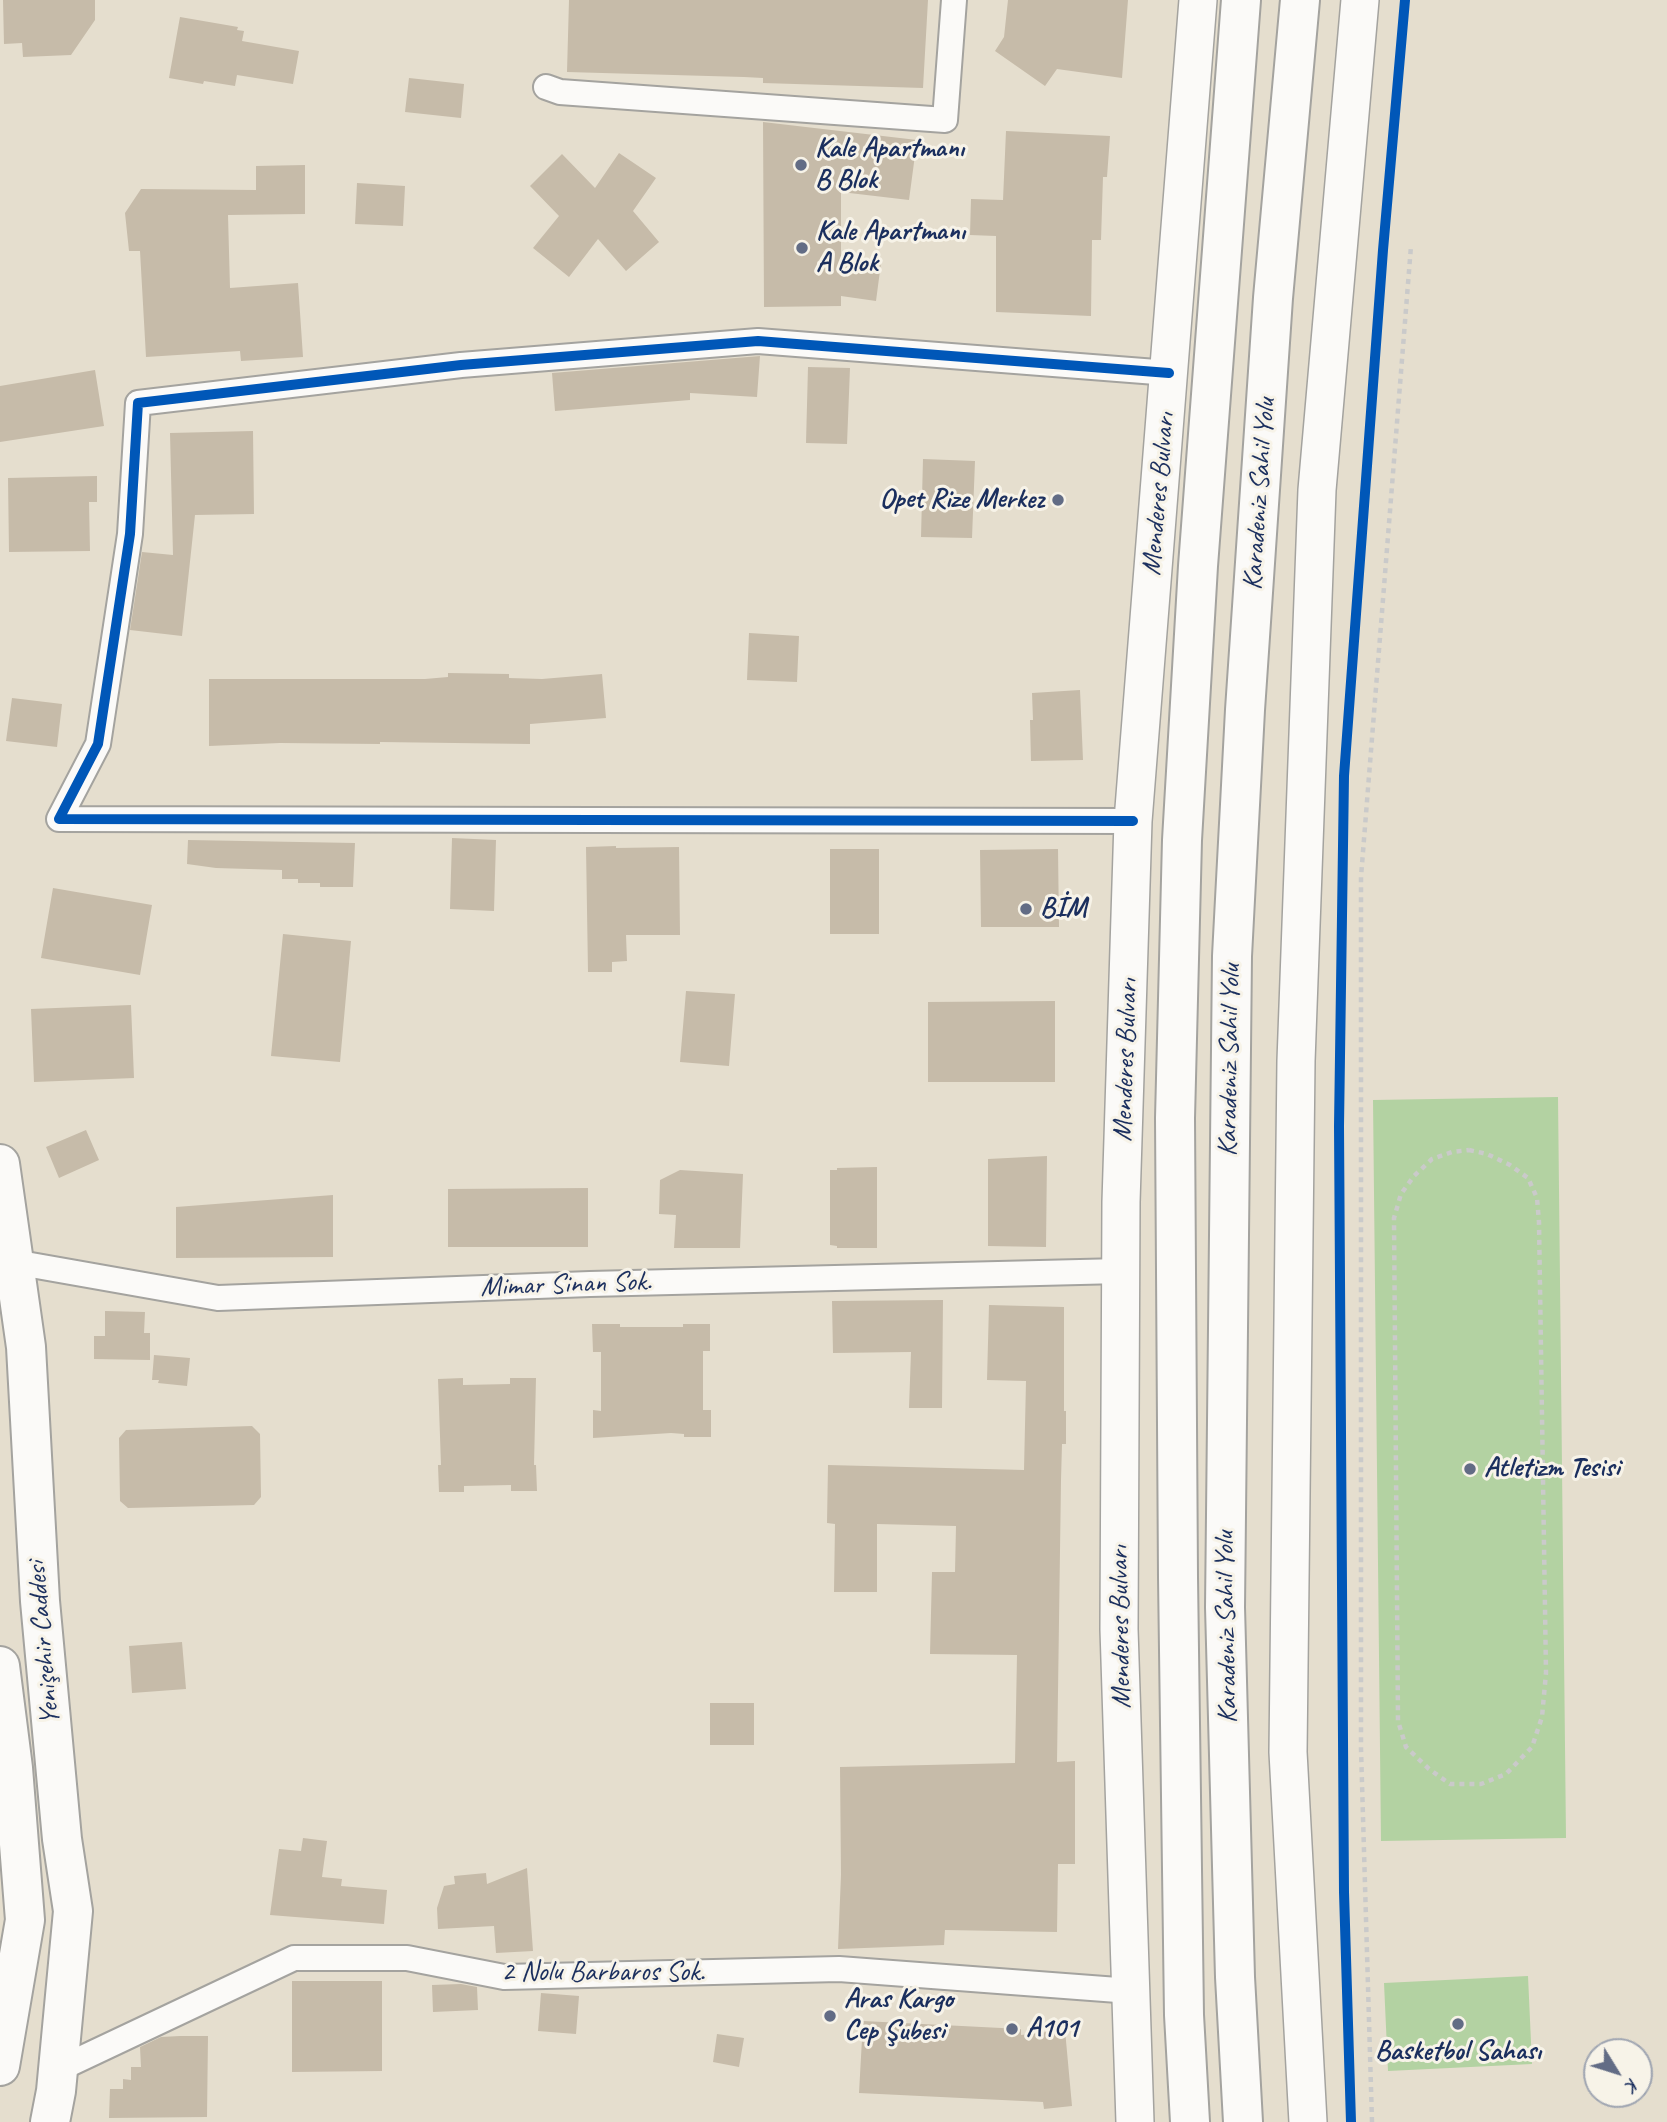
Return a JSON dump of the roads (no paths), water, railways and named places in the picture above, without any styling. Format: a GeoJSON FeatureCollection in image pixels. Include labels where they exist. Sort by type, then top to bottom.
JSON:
{"type":"FeatureCollection","features":[{"type":"Feature","properties":{"kind":"main road","name":"Menderes Bulvarı"},"geometry":{"type":"LineString","coordinates":[[1135,2122],[1119,1629],[1121,1271],[1133,821],[1198,0]]}},
{"type":"Feature","properties":{"kind":"main road","name":"Karadeniz Sahil Yolu"},"geometry":{"type":"LineString","coordinates":[[1190,2122],[1184,2015],[1177,1563],[1175,1118],[1182,840],[1198,566],[1241,0]]}},
{"type":"Feature","properties":{"kind":"main road","name":"Karadeniz Sahil Yolu"},"geometry":{"type":"LineString","coordinates":[[1243,2122],[1235,1977],[1225,1607],[1232,956],[1245,697],[1272,311],[1300,0]]}},
{"type":"Feature","properties":{"kind":"main road"},"geometry":{"type":"LineString","coordinates":[[1308,2122],[1288,1752],[1296,1061],[1317,490],[1360,0]]}},
{"type":"Feature","properties":{"kind":"main road","name":"Yenişehir Caddesi"},"geometry":{"type":"LineString","coordinates":[[0,1164],[26,1348],[40,1601],[62,1839],[73,1911],[50,2122]]}},
{"type":"Feature","properties":{"kind":"main road","name":"Yenişehir Caddesi"},"geometry":{"type":"LineString","coordinates":[[0,1666],[13,1768],[26,1920],[0,2066]]}},
{"type":"Feature","properties":{"kind":"street"},"geometry":{"type":"LineString","coordinates":[[546,87],[560,92],[945,120],[954,0]]}},
{"type":"Feature","properties":{"kind":"street"},"geometry":{"type":"LineString","coordinates":[[1133,821],[59,819],[98,744],[130,534],[138,403],[461,365],[758,341],[1169,373]]}},
{"type":"Feature","properties":{"kind":"street","name":"Mimar Sinan Sok."},"geometry":{"type":"LineString","coordinates":[[14,1262],[219,1298],[590,1284],[1121,1271]]}},
{"type":"Feature","properties":{"kind":"street","name":"2 Nolu Barbaros Sok."},"geometry":{"type":"LineString","coordinates":[[57,2070],[294,1958],[407,1958],[504,1977],[839,1969],[1131,1991]]}},
{"type":"Feature","properties":{"kind":"place","name":"Kale Apartmanı B Blok"},"geometry":{"type":"Point","coordinates":[801,165]}},
{"type":"Feature","properties":{"kind":"place","name":"Kale Apartmanı A Blok"},"geometry":{"type":"Point","coordinates":[802,248]}},
{"type":"Feature","properties":{"kind":"place","name":"Opet Rize Merkez"},"geometry":{"type":"Point","coordinates":[1058,500]}},
{"type":"Feature","properties":{"kind":"place","name":"BİM"},"geometry":{"type":"Point","coordinates":[1026,909]}},
{"type":"Feature","properties":{"kind":"place","name":"Atletizm Tesisi"},"geometry":{"type":"Point","coordinates":[1470,1469]}},
{"type":"Feature","properties":{"kind":"place","name":"Aras Kargo Cep Şubesi"},"geometry":{"type":"Point","coordinates":[830,2016]}},
{"type":"Feature","properties":{"kind":"place","name":"Basketbol Sahası"},"geometry":{"type":"Point","coordinates":[1458,2024]}},
{"type":"Feature","properties":{"kind":"place","name":"A101"},"geometry":{"type":"Point","coordinates":[1012,2029]}}]}
